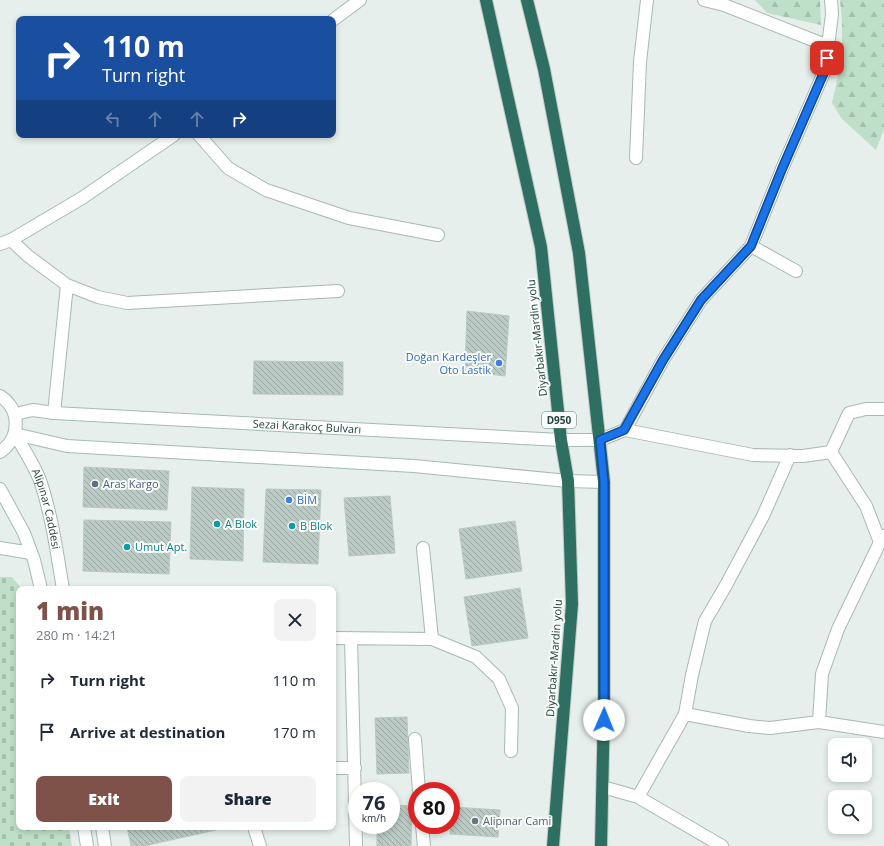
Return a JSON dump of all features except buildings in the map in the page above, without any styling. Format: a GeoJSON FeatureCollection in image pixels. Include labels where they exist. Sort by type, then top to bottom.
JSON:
{"type":"FeatureCollection","features":[{"type":"Feature","properties":{"kind":"highway","name":"Diyarbakır-Mardin yolu"},"geometry":{"type":"LineString","coordinates":[[486,0],[541,247],[561,440],[568,481],[572,604],[553,846]]}},
{"type":"Feature","properties":{"kind":"highway"},"geometry":{"type":"LineString","coordinates":[[527,0],[544,69],[579,253],[604,482],[604,707],[601,846]]}},
{"type":"Feature","properties":{"kind":"street"},"geometry":{"type":"LineString","coordinates":[[336,18],[360,0]]}},
{"type":"Feature","properties":{"kind":"street"},"geometry":{"type":"LineString","coordinates":[[636,158],[640,62],[647,0]]}},
{"type":"Feature","properties":{"kind":"street"},"geometry":{"type":"LineString","coordinates":[[704,0],[724,5],[828,46]]}},
{"type":"Feature","properties":{"kind":"street"},"geometry":{"type":"LineString","coordinates":[[624,430],[663,360],[701,300],[751,246],[782,169],[825,70],[832,14],[831,0]]}},
{"type":"Feature","properties":{"kind":"street"},"geometry":{"type":"LineString","coordinates":[[170,138],[82,198],[6,242],[28,256],[67,285],[98,297],[127,303],[338,291]]}},
{"type":"Feature","properties":{"kind":"street"},"geometry":{"type":"LineString","coordinates":[[202,138],[228,168],[266,190],[349,218],[438,235]]}},
{"type":"Feature","properties":{"kind":"street"},"geometry":{"type":"LineString","coordinates":[[751,246],[796,271]]}},
{"type":"Feature","properties":{"kind":"street"},"geometry":{"type":"LineString","coordinates":[[54,413],[67,285]]}},
{"type":"Feature","properties":{"kind":"street"},"geometry":{"type":"LineString","coordinates":[[0,396],[11,406],[15,414],[16,424],[15,434],[11,442],[0,452]]}},
{"type":"Feature","properties":{"kind":"street"},"geometry":{"type":"LineString","coordinates":[[831,452],[849,413],[866,409],[884,409]]}},
{"type":"Feature","properties":{"kind":"street","name":"Sezai Karakoç Bulvarı"},"geometry":{"type":"LineString","coordinates":[[15,414],[33,410],[54,413],[561,440],[600,440]]}},
{"type":"Feature","properties":{"kind":"street"},"geometry":{"type":"LineString","coordinates":[[600,440],[624,430],[753,455],[803,456],[831,452]]}},
{"type":"Feature","properties":{"kind":"street"},"geometry":{"type":"LineString","coordinates":[[15,434],[67,446],[414,466],[568,481],[604,482]]}},
{"type":"Feature","properties":{"kind":"street","name":"Alipınar Caddesi"},"geometry":{"type":"LineString","coordinates":[[15,434],[41,482],[55,536],[63,586]]}},
{"type":"Feature","properties":{"kind":"street"},"geometry":{"type":"LineString","coordinates":[[819,722],[822,674],[838,629],[882,539],[866,506],[831,452]]}},
{"type":"Feature","properties":{"kind":"street"},"geometry":{"type":"LineString","coordinates":[[638,797],[685,714],[704,621],[725,587],[763,516],[790,456]]}},
{"type":"Feature","properties":{"kind":"street"},"geometry":{"type":"LineString","coordinates":[[0,489],[24,533],[40,586]]}},
{"type":"Feature","properties":{"kind":"street"},"geometry":{"type":"LineString","coordinates":[[0,548],[31,552]]}},
{"type":"Feature","properties":{"kind":"street"},"geometry":{"type":"LineString","coordinates":[[424,548],[432,639]]}},
{"type":"Feature","properties":{"kind":"street"},"geometry":{"type":"LineString","coordinates":[[336,638],[432,639],[476,657],[499,679],[512,708],[511,750]]}},
{"type":"Feature","properties":{"kind":"street"},"geometry":{"type":"LineString","coordinates":[[351,638],[356,846]]}},
{"type":"Feature","properties":{"kind":"street"},"geometry":{"type":"LineString","coordinates":[[685,714],[749,726],[770,728],[819,722],[884,732]]}},
{"type":"Feature","properties":{"kind":"street"},"geometry":{"type":"LineString","coordinates":[[415,739],[418,782]]}},
{"type":"Feature","properties":{"kind":"street"},"geometry":{"type":"LineString","coordinates":[[336,768],[355,768]]}},
{"type":"Feature","properties":{"kind":"street"},"geometry":{"type":"LineString","coordinates":[[603,787],[638,797],[722,846]]}},
{"type":"Feature","properties":{"kind":"street"},"geometry":{"type":"LineString","coordinates":[[84,830],[87,846]]}},
{"type":"Feature","properties":{"kind":"street"},"geometry":{"type":"LineString","coordinates":[[102,830],[105,846]]}},
{"type":"Feature","properties":{"kind":"street"},"geometry":{"type":"LineString","coordinates":[[255,830],[260,846]]}},
{"type":"Feature","properties":{"kind":"street"},"geometry":{"type":"LineString","coordinates":[[423,834],[424,846]]}},
{"type":"Feature","properties":{"kind":"green space"},"geometry":{"type":"Polygon","coordinates":[[[755,0],[820,0],[821,25],[767,13],[755,0]]]}},
{"type":"Feature","properties":{"kind":"green space"},"geometry":{"type":"Polygon","coordinates":[[[840,0],[884,0],[884,129],[876,150],[842,119],[832,103],[842,58],[842,21],[840,0]]]}},
{"type":"Feature","properties":{"kind":"green space"},"geometry":{"type":"Polygon","coordinates":[[[0,577],[12,577],[20,586],[16,586],[16,830],[69,830],[72,846],[0,846],[0,577]]]}},
{"type":"Feature","properties":{"kind":"place","name":"Doğan Kardeşler Oto Lastik"},"geometry":{"type":"Point","coordinates":[499,363]}},
{"type":"Feature","properties":{"kind":"place","name":"Aras Kargo"},"geometry":{"type":"Point","coordinates":[95,484]}},
{"type":"Feature","properties":{"kind":"place","name":"BİM"},"geometry":{"type":"Point","coordinates":[289,500]}},
{"type":"Feature","properties":{"kind":"place","name":"A Blok"},"geometry":{"type":"Point","coordinates":[217,524]}},
{"type":"Feature","properties":{"kind":"place","name":"B Blok"},"geometry":{"type":"Point","coordinates":[292,526]}},
{"type":"Feature","properties":{"kind":"place","name":"Umut Apt."},"geometry":{"type":"Point","coordinates":[127,547]}},
{"type":"Feature","properties":{"kind":"place","name":"Alipınar Cami"},"geometry":{"type":"Point","coordinates":[475,821]}},
{"type":"Feature","properties":{"kind":"route"},"geometry":{"type":"LineString","coordinates":[[604,720],[604,482],[600,440],[624,430],[663,360],[701,300],[751,246],[782,169],[825,70],[827,58]]}}]}
